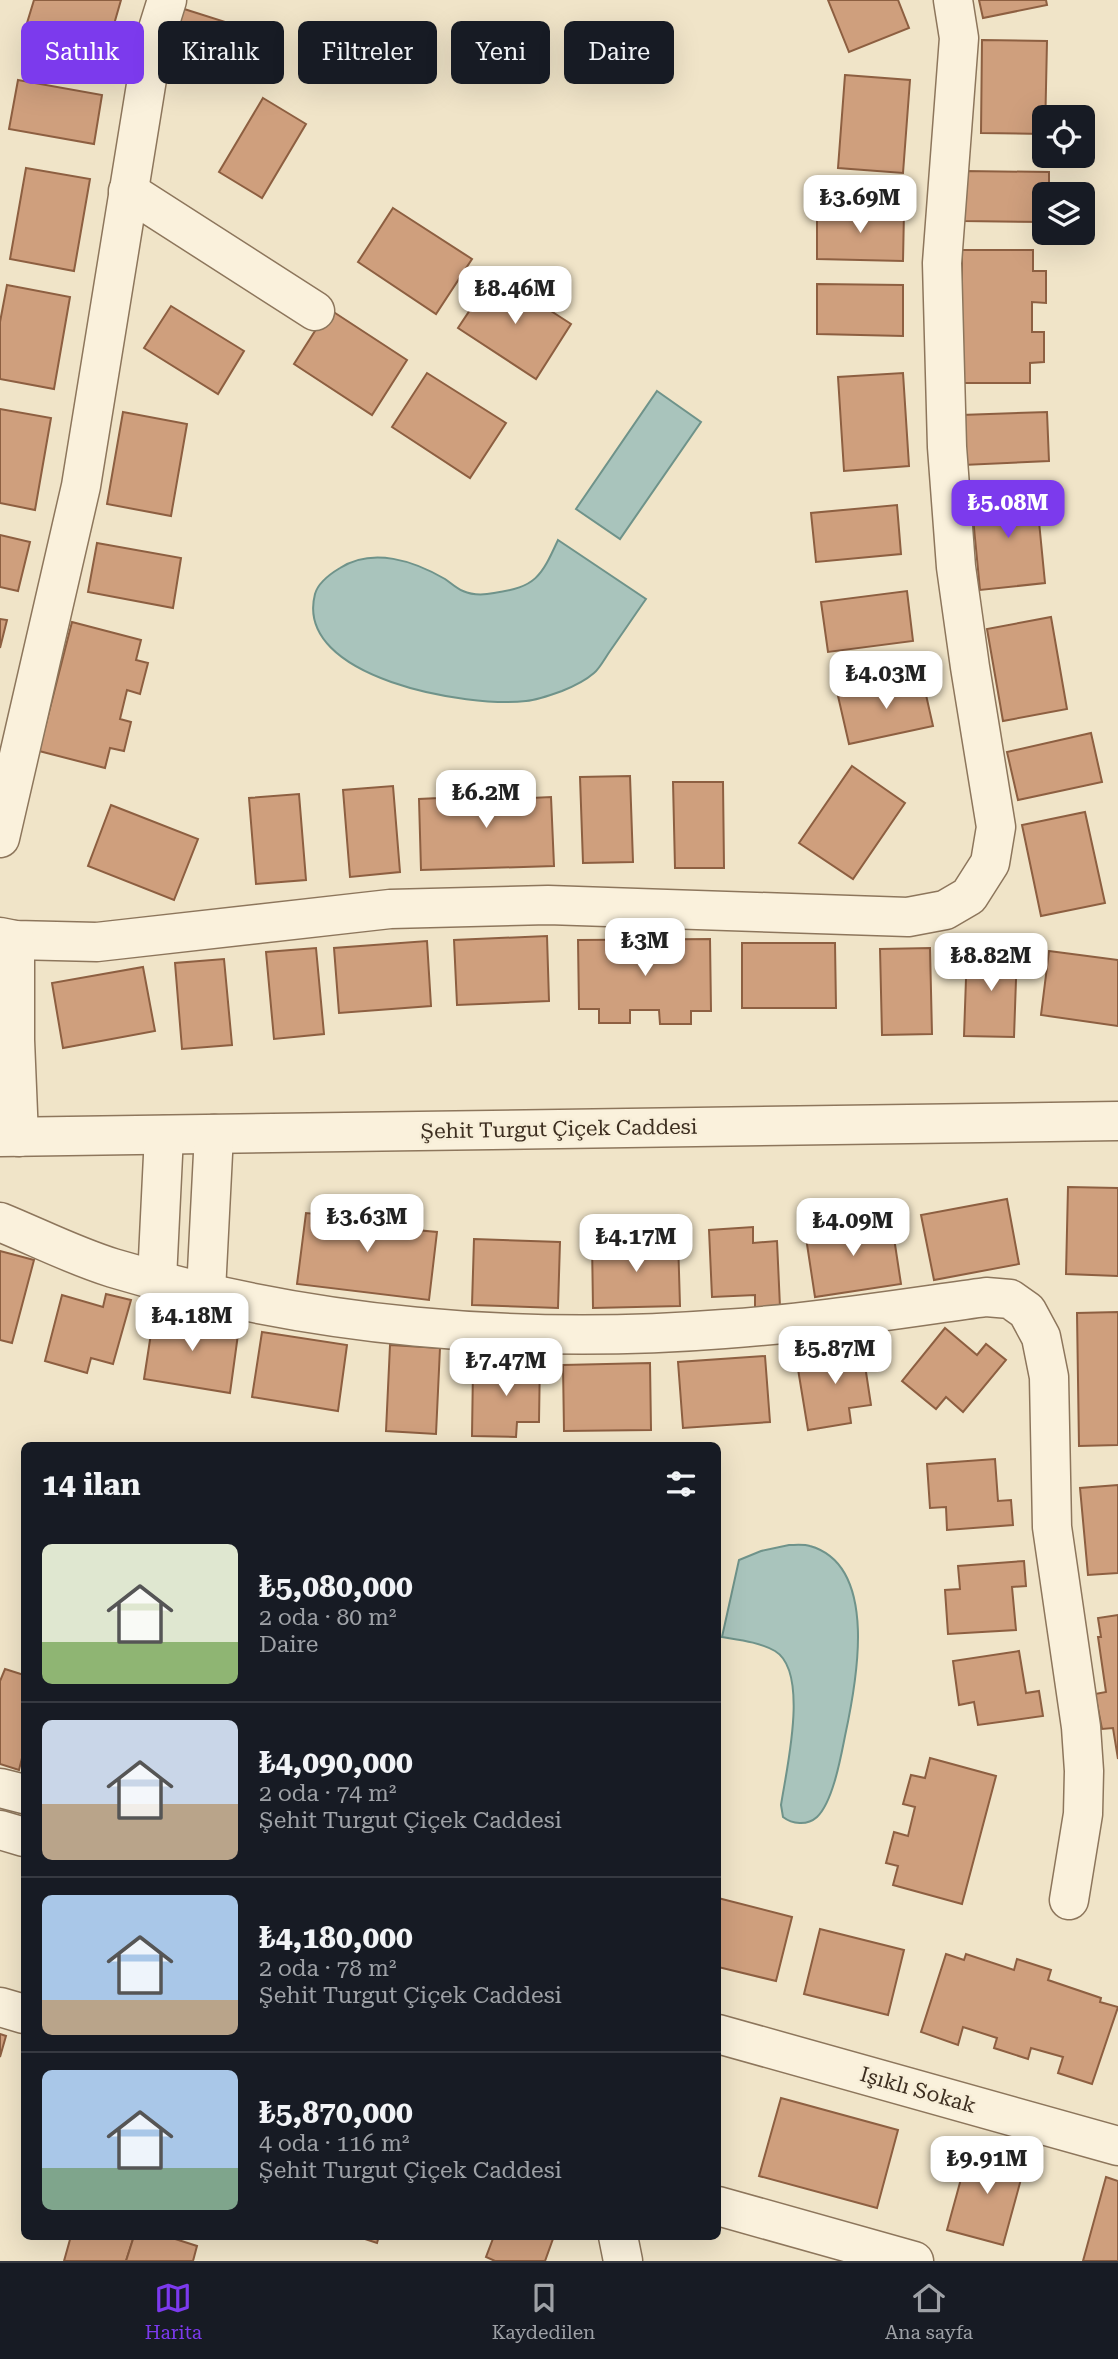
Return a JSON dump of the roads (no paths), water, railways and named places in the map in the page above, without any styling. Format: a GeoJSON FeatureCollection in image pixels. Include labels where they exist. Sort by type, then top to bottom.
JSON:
{"type":"FeatureCollection","features":[{"type":"Feature","properties":{"kind":"street"},"geometry":{"type":"LineString","coordinates":[[0,838],[81,486],[152,48],[167,0]]}},
{"type":"Feature","properties":{"kind":"street"},"geometry":{"type":"LineString","coordinates":[[9,1137],[15,1040],[8,938],[97,942],[390,909],[548,905],[908,916],[945,910],[970,896],[989,863],[996,827],[956,566],[947,447],[942,263],[959,38],[953,0]]}},
{"type":"Feature","properties":{"kind":"street"},"geometry":{"type":"LineString","coordinates":[[128,191],[314,311]]}},
{"type":"Feature","properties":{"kind":"street","name":"Şehit Turgut Çiçek Caddesi"},"geometry":{"type":"LineString","coordinates":[[9,1137],[1118,1121]]}},
{"type":"Feature","properties":{"kind":"street"},"geometry":{"type":"LineString","coordinates":[[206,1291],[214,1134]]}},
{"type":"Feature","properties":{"kind":"street"},"geometry":{"type":"LineString","coordinates":[[157,1279],[164,1135]]}},
{"type":"Feature","properties":{"kind":"street"},"geometry":{"type":"LineString","coordinates":[[0,1222],[111,1267],[157,1279],[322,1316],[421,1327],[516,1333],[620,1334],[724,1329],[986,1297],[1010,1299],[1027,1311],[1041,1337],[1048,1377],[1052,1527],[1081,1727],[1084,1771],[1083,1814],[1069,1900]]}},
{"type":"Feature","properties":{"kind":"street"},"geometry":{"type":"LineString","coordinates":[[0,1788],[21,1793]]}},
{"type":"Feature","properties":{"kind":"street"},"geometry":{"type":"LineString","coordinates":[[0,1830],[21,1836]]}},
{"type":"Feature","properties":{"kind":"street"},"geometry":{"type":"LineString","coordinates":[[0,2007],[21,2013]]}},
{"type":"Feature","properties":{"kind":"street","name":"Işıklı Sokak"},"geometry":{"type":"LineString","coordinates":[[721,2035],[1118,2146]]}},
{"type":"Feature","properties":{"kind":"street"},"geometry":{"type":"LineString","coordinates":[[721,2207],[914,2261]]}},
{"type":"Feature","properties":{"kind":"street"},"geometry":{"type":"LineString","coordinates":[[619,2240],[623,2261]]}},
{"type":"Feature","properties":{"kind":"water"},"geometry":{"type":"Polygon","coordinates":[[[657,391],[701,422],[620,539],[576,509],[657,391]]]}},
{"type":"Feature","properties":{"kind":"water"},"geometry":{"type":"Polygon","coordinates":[[[558,540],[646,599],[596,671],[579,683],[553,694],[530,700],[500,702],[429,693],[391,682],[357,667],[331,648],[315,623],[315,594],[319,586],[332,573],[353,562],[380,558],[407,562],[433,572],[463,591],[486,594],[508,591],[535,578],[547,563],[558,540]]]}},
{"type":"Feature","properties":{"kind":"water"},"geometry":{"type":"Polygon","coordinates":[[[789,1545],[810,1546],[832,1558],[847,1577],[855,1601],[858,1629],[854,1688],[835,1778],[823,1810],[813,1820],[804,1823],[783,1817],[781,1805],[791,1747],[794,1700],[786,1662],[769,1648],[722,1637],[739,1560],[761,1551],[789,1545]]]}}]}
